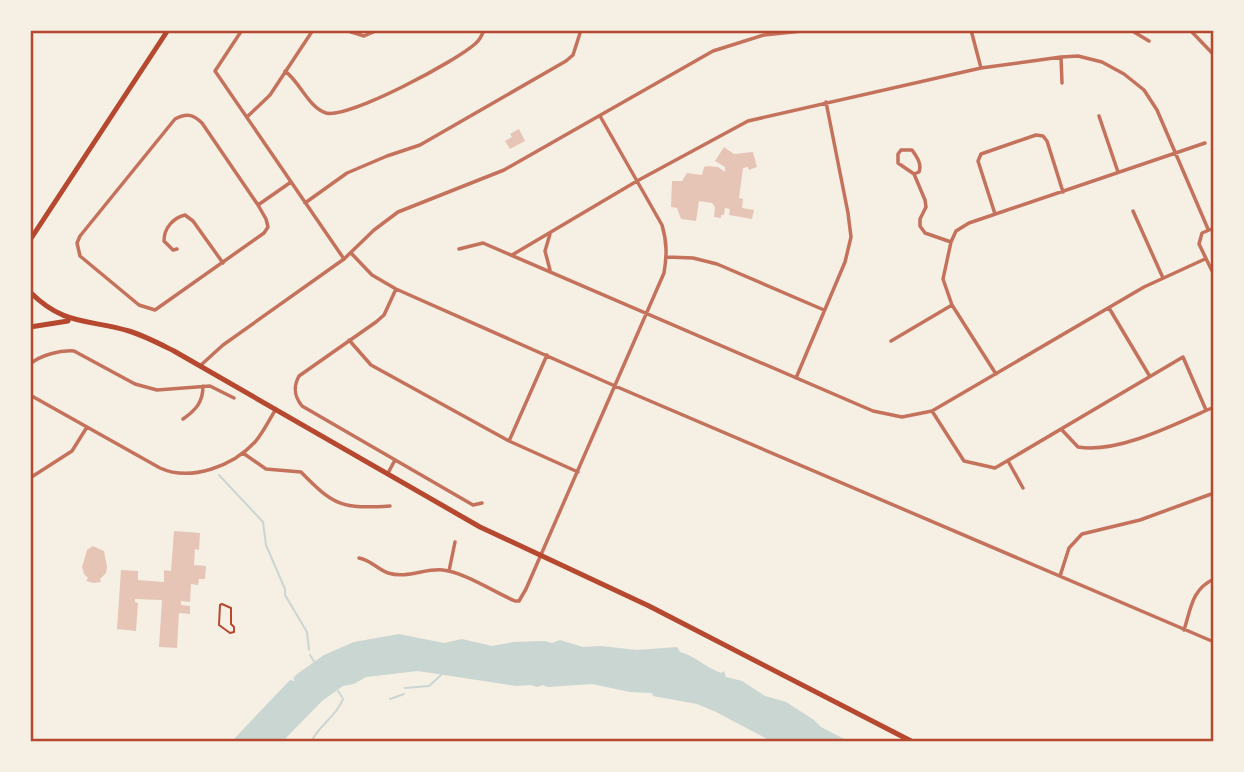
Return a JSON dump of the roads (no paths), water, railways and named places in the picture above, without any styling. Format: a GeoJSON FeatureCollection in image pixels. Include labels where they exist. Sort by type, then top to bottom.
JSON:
{"type":"FeatureCollection","features":[{"type":"Feature","properties":{"kind":"main road"},"geometry":{"type":"LineString","coordinates":[[30,240],[168,30]]}},
{"type":"Feature","properties":{"kind":"main road"},"geometry":{"type":"LineString","coordinates":[[30,292],[53,312],[72,320],[129,331],[149,338],[277,408],[472,522],[660,611],[913,742]]}},
{"type":"Feature","properties":{"kind":"main road"},"geometry":{"type":"LineString","coordinates":[[30,298],[30,308]]}},
{"type":"Feature","properties":{"kind":"main road"},"geometry":{"type":"LineString","coordinates":[[30,327],[72,320]]}},
{"type":"Feature","properties":{"kind":"street"},"geometry":{"type":"LineString","coordinates":[[242,30],[215,71],[344,259]]}},
{"type":"Feature","properties":{"kind":"street"},"geometry":{"type":"LineString","coordinates":[[246,117],[263,103],[313,30]]}},
{"type":"Feature","properties":{"kind":"street"},"geometry":{"type":"LineString","coordinates":[[345,30],[364,36],[378,30]]}},
{"type":"Feature","properties":{"kind":"street"},"geometry":{"type":"LineString","coordinates":[[285,71],[295,78],[316,107],[333,114],[410,83],[475,45],[484,30]]}},
{"type":"Feature","properties":{"kind":"street"},"geometry":{"type":"LineString","coordinates":[[305,203],[346,173],[420,145],[566,61],[573,55],[581,30]]}},
{"type":"Feature","properties":{"kind":"street"},"geometry":{"type":"LineString","coordinates":[[201,365],[223,345],[344,259],[374,230],[398,212],[504,170],[713,51],[763,32],[812,30]]}},
{"type":"Feature","properties":{"kind":"street"},"geometry":{"type":"LineString","coordinates":[[971,30],[981,68]]}},
{"type":"Feature","properties":{"kind":"street"},"geometry":{"type":"LineString","coordinates":[[1134,30],[1149,41]]}},
{"type":"Feature","properties":{"kind":"street"},"geometry":{"type":"LineString","coordinates":[[1190,30],[1214,55]]}},
{"type":"Feature","properties":{"kind":"street"},"geometry":{"type":"LineString","coordinates":[[512,255],[637,181],[748,121],[981,68],[1078,56],[1102,62],[1124,74],[1144,90],[1157,110],[1208,229]]}},
{"type":"Feature","properties":{"kind":"street"},"geometry":{"type":"LineString","coordinates":[[1061,57],[1062,83]]}},
{"type":"Feature","properties":{"kind":"street"},"geometry":{"type":"LineString","coordinates":[[796,378],[845,262],[850,237],[849,213],[826,102]]}},
{"type":"Feature","properties":{"kind":"street"},"geometry":{"type":"LineString","coordinates":[[182,115],[190,115],[202,123],[258,205],[267,219],[268,227],[259,237],[161,308],[149,310],[139,305],[86,262],[77,251],[80,236],[175,119],[182,115]]}},
{"type":"Feature","properties":{"kind":"street"},"geometry":{"type":"LineString","coordinates":[[359,558],[366,559],[386,573],[397,575],[427,570],[449,571],[506,598],[519,601],[542,556],[664,273],[667,257],[667,242],[662,225],[600,116]]}},
{"type":"Feature","properties":{"kind":"street"},"geometry":{"type":"LineString","coordinates":[[1099,116],[1118,172]]}},
{"type":"Feature","properties":{"kind":"street"},"geometry":{"type":"LineString","coordinates":[[996,214],[978,161],[981,154],[1027,138],[1037,135],[1043,136],[1047,141],[1063,192]]}},
{"type":"Feature","properties":{"kind":"street"},"geometry":{"type":"LineString","coordinates":[[996,374],[951,305],[943,279],[951,242],[961,226],[1205,143]]}},
{"type":"Feature","properties":{"kind":"street"},"geometry":{"type":"LineString","coordinates":[[914,174],[921,168],[919,161],[912,150],[901,150],[898,163],[914,174],[925,200],[926,207],[920,219],[920,226],[925,233],[951,242]]}},
{"type":"Feature","properties":{"kind":"street"},"geometry":{"type":"LineString","coordinates":[[258,205],[291,182]]}},
{"type":"Feature","properties":{"kind":"street"},"geometry":{"type":"LineString","coordinates":[[1133,211],[1163,278]]}},
{"type":"Feature","properties":{"kind":"street"},"geometry":{"type":"LineString","coordinates":[[177,249],[173,250],[163,240],[165,230],[177,217],[185,215],[193,221],[223,264]]}},
{"type":"Feature","properties":{"kind":"street"},"geometry":{"type":"LineString","coordinates":[[1214,228],[1202,233],[1199,240],[1199,246],[1214,275]]}},
{"type":"Feature","properties":{"kind":"street"},"geometry":{"type":"LineString","coordinates":[[550,271],[545,246],[551,232]]}},
{"type":"Feature","properties":{"kind":"street"},"geometry":{"type":"LineString","coordinates":[[459,249],[483,243],[887,415],[909,416],[932,411],[1109,308],[1163,278],[1205,259]]}},
{"type":"Feature","properties":{"kind":"street"},"geometry":{"type":"LineString","coordinates":[[351,253],[372,275],[396,289],[615,386],[1214,642]]}},
{"type":"Feature","properties":{"kind":"street"},"geometry":{"type":"LineString","coordinates":[[667,257],[692,258],[717,264],[824,310]]}},
{"type":"Feature","properties":{"kind":"street"},"geometry":{"type":"LineString","coordinates":[[396,289],[384,315],[299,376],[295,394],[302,405],[395,460],[473,505],[482,503]]}},
{"type":"Feature","properties":{"kind":"street"},"geometry":{"type":"LineString","coordinates":[[891,341],[951,305]]}},
{"type":"Feature","properties":{"kind":"street"},"geometry":{"type":"LineString","coordinates":[[1109,308],[1149,376]]}},
{"type":"Feature","properties":{"kind":"street"},"geometry":{"type":"LineString","coordinates":[[349,340],[371,365],[509,441],[578,472]]}},
{"type":"Feature","properties":{"kind":"street"},"geometry":{"type":"LineString","coordinates":[[30,364],[45,356],[74,351],[135,384],[157,390],[210,386],[234,397]]}},
{"type":"Feature","properties":{"kind":"street"},"geometry":{"type":"LineString","coordinates":[[509,441],[547,355]]}},
{"type":"Feature","properties":{"kind":"street"},"geometry":{"type":"LineString","coordinates":[[932,411],[964,461],[995,468],[1183,357],[1206,410]]}},
{"type":"Feature","properties":{"kind":"street"},"geometry":{"type":"LineString","coordinates":[[183,419],[196,410],[203,395],[203,386]]}},
{"type":"Feature","properties":{"kind":"street"},"geometry":{"type":"LineString","coordinates":[[30,395],[168,472],[181,473],[215,469],[243,453],[258,439],[277,408]]}},
{"type":"Feature","properties":{"kind":"street"},"geometry":{"type":"LineString","coordinates":[[1062,430],[1078,447],[1097,448],[1143,435],[1214,407]]}},
{"type":"Feature","properties":{"kind":"street"},"geometry":{"type":"LineString","coordinates":[[30,478],[72,451],[87,427]]}},
{"type":"Feature","properties":{"kind":"street"},"geometry":{"type":"LineString","coordinates":[[243,453],[266,469],[301,472],[326,497],[335,502],[365,508],[390,506]]}},
{"type":"Feature","properties":{"kind":"street"},"geometry":{"type":"LineString","coordinates":[[388,472],[395,460]]}},
{"type":"Feature","properties":{"kind":"street"},"geometry":{"type":"LineString","coordinates":[[1008,461],[1023,488]]}},
{"type":"Feature","properties":{"kind":"street"},"geometry":{"type":"LineString","coordinates":[[1059,576],[1069,548],[1082,534],[1140,520],[1214,494]]}},
{"type":"Feature","properties":{"kind":"street"},"geometry":{"type":"LineString","coordinates":[[449,571],[455,542]]}},
{"type":"Feature","properties":{"kind":"street"},"geometry":{"type":"LineString","coordinates":[[1184,630],[1196,592],[1214,579]]}},
{"type":"Feature","properties":{"kind":"waterway"},"geometry":{"type":"LineString","coordinates":[[219,475],[263,522],[266,545],[285,589],[285,595],[307,632],[309,650]]}},
{"type":"Feature","properties":{"kind":"waterway"},"geometry":{"type":"LineString","coordinates":[[310,655],[315,663]]}},
{"type":"Feature","properties":{"kind":"waterway"},"geometry":{"type":"LineString","coordinates":[[405,688],[429,686],[441,675]]}},
{"type":"Feature","properties":{"kind":"waterway"},"geometry":{"type":"LineString","coordinates":[[338,691],[342,697]]}},
{"type":"Feature","properties":{"kind":"waterway"},"geometry":{"type":"LineString","coordinates":[[390,699],[404,694]]}},
{"type":"Feature","properties":{"kind":"waterway"},"geometry":{"type":"LineString","coordinates":[[311,742],[343,699]]}}]}
